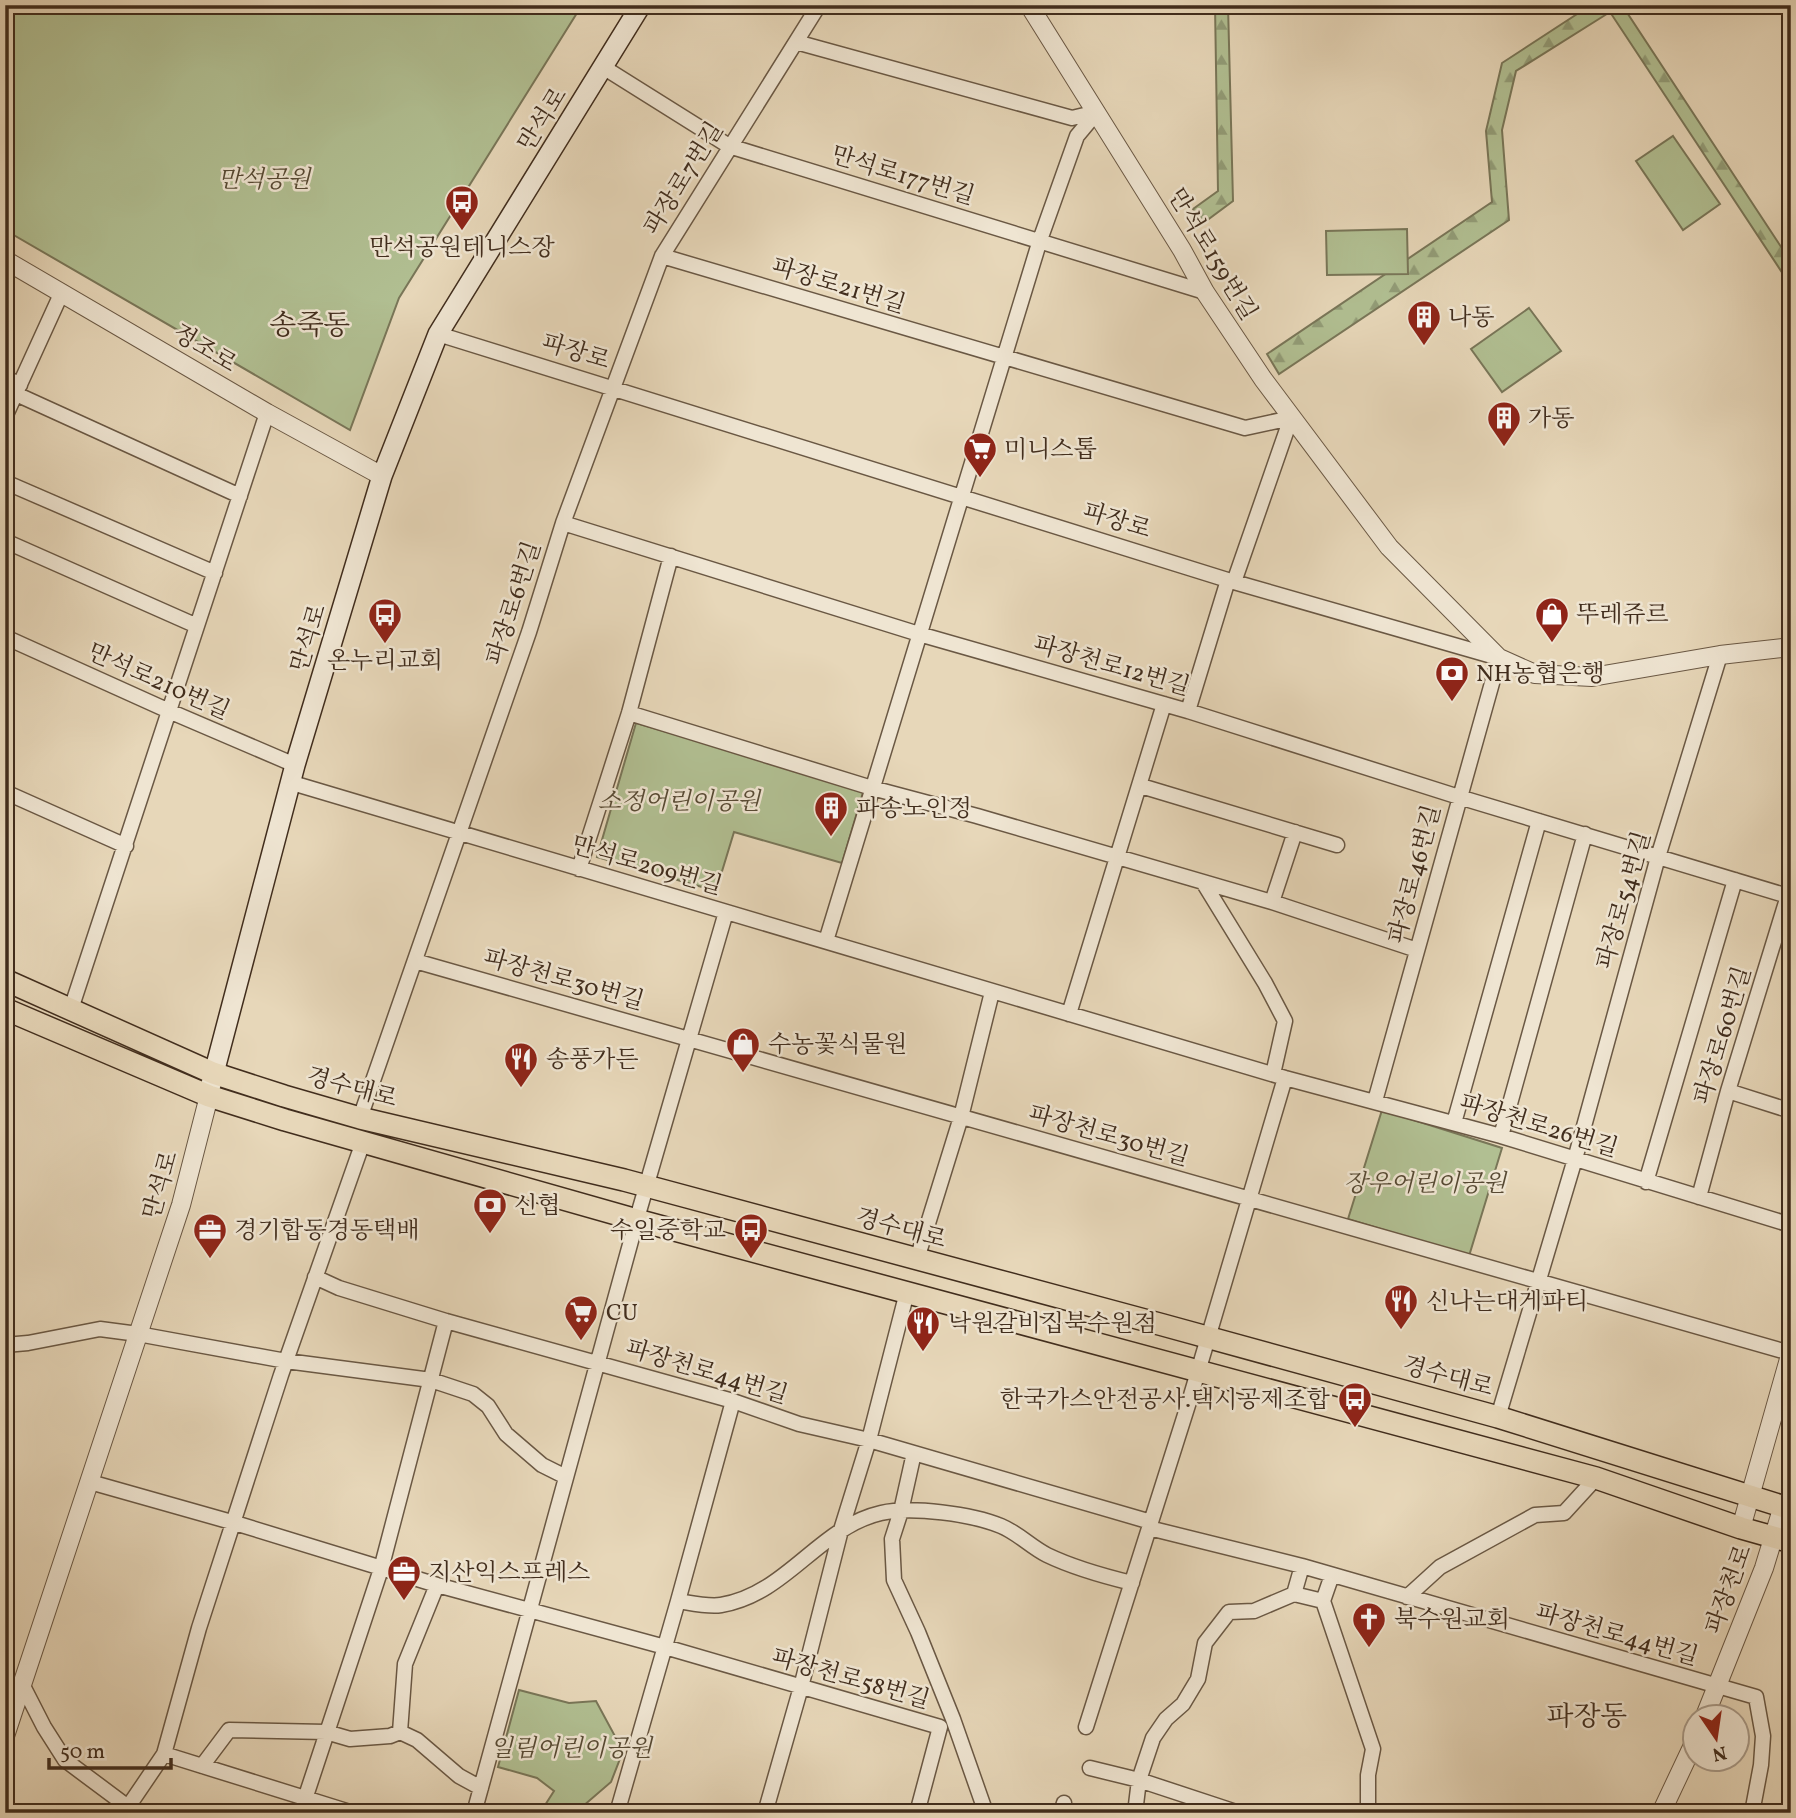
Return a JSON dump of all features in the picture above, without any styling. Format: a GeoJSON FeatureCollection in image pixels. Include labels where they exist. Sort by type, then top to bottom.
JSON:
{"type":"FeatureCollection","features":[{"type":"Feature","properties":{"kind":"main road","name":"만석로"},"geometry":{"type":"LineString","coordinates":[[209,1096],[292,773],[382,476],[438,334],[642,5]]}},
{"type":"Feature","properties":{"kind":"main road","name":"경수대로"},"geometry":{"type":"LineString","coordinates":[[5,980],[213,1073],[351,1115],[646,1187],[1498,1417],[1787,1508]]}},
{"type":"Feature","properties":{"kind":"main road","name":"경수대로"},"geometry":{"type":"LineString","coordinates":[[6,1012],[209,1096],[292,1121],[639,1214],[906,1292],[1596,1478],[1741,1528],[1782,1539]]}},
{"type":"Feature","properties":{"kind":"main road"},"geometry":{"type":"LineString","coordinates":[[116,1057],[128,1034]]}},
{"type":"Feature","properties":{"kind":"main road"},"geometry":{"type":"LineString","coordinates":[[292,1121],[296,1114],[317,1117],[351,1115]]}},
{"type":"Feature","properties":{"kind":"street","name":"파장로7번길"},"geometry":{"type":"LineString","coordinates":[[615,388],[662,256],[819,5]]}},
{"type":"Feature","properties":{"kind":"street","name":"만석로159번길"},"geometry":{"type":"LineString","coordinates":[[1029,5],[1262,380],[1389,547],[1499,659]]}},
{"type":"Feature","properties":{"kind":"street"},"geometry":{"type":"LineString","coordinates":[[796,42],[1072,118],[1097,112]]}},
{"type":"Feature","properties":{"kind":"street","name":"만석로177번길"},"geometry":{"type":"LineString","coordinates":[[603,67],[729,146],[1205,292]]}},
{"type":"Feature","properties":{"kind":"street"},"geometry":{"type":"LineString","coordinates":[[826,941],[1040,240],[1077,136],[1097,112]]}},
{"type":"Feature","properties":{"kind":"street","name":"파장로21번길"},"geometry":{"type":"LineString","coordinates":[[662,256],[1245,428],[1292,418]]}},
{"type":"Feature","properties":{"kind":"street","name":"정조로"},"geometry":{"type":"LineString","coordinates":[[5,260],[267,413],[382,476]]}},
{"type":"Feature","properties":{"kind":"street"},"geometry":{"type":"LineString","coordinates":[[5,417],[62,292]]}},
{"type":"Feature","properties":{"kind":"street","name":"파장로"},"geometry":{"type":"LineString","coordinates":[[438,334],[960,498],[1499,659],[1535,674],[1592,677],[1791,647]]}},
{"type":"Feature","properties":{"kind":"street"},"geometry":{"type":"LineString","coordinates":[[5,377],[18,389],[240,496]]}},
{"type":"Feature","properties":{"kind":"street","name":"파장로6번길"},"geometry":{"type":"LineString","coordinates":[[351,1115],[415,961],[563,523],[615,388]]}},
{"type":"Feature","properties":{"kind":"street"},"geometry":{"type":"LineString","coordinates":[[71,1009],[267,413]]}},
{"type":"Feature","properties":{"kind":"street"},"geometry":{"type":"LineString","coordinates":[[1188,711],[1231,581],[1292,418]]}},
{"type":"Feature","properties":{"kind":"street"},"geometry":{"type":"LineString","coordinates":[[5,481],[215,573]]}},
{"type":"Feature","properties":{"kind":"street","name":"파장천로12번길"},"geometry":{"type":"LineString","coordinates":[[563,523],[919,634],[1188,711],[1459,797],[1735,880],[1790,893]]}},
{"type":"Feature","properties":{"kind":"street"},"geometry":{"type":"LineString","coordinates":[[5,541],[198,626]]}},
{"type":"Feature","properties":{"kind":"street"},"geometry":{"type":"LineString","coordinates":[[579,869],[629,713],[671,556]]}},
{"type":"Feature","properties":{"kind":"street","name":"만석로210번길"},"geometry":{"type":"LineString","coordinates":[[5,637],[169,711],[292,773]]}},
{"type":"Feature","properties":{"kind":"street","name":"파장로54번길"},"geometry":{"type":"LineString","coordinates":[[1498,1417],[1575,1159],[1658,857],[1720,656]]}},
{"type":"Feature","properties":{"kind":"street","name":"파장로46번길"},"geometry":{"type":"LineString","coordinates":[[1375,1101],[1499,659]]}},
{"type":"Feature","properties":{"kind":"street"},"geometry":{"type":"LineString","coordinates":[[1069,1014],[1164,704]]}},
{"type":"Feature","properties":{"kind":"street"},"geometry":{"type":"LineString","coordinates":[[629,713],[872,788],[1203,881],[1417,950]]}},
{"type":"Feature","properties":{"kind":"street","name":"만석로209번길"},"geometry":{"type":"LineString","coordinates":[[292,773],[457,833],[992,992]]}},
{"type":"Feature","properties":{"kind":"street"},"geometry":{"type":"LineString","coordinates":[[1141,786],[1337,845]]}},
{"type":"Feature","properties":{"kind":"street"},"geometry":{"type":"LineString","coordinates":[[5,792],[126,846]]}},
{"type":"Feature","properties":{"kind":"street"},"geometry":{"type":"LineString","coordinates":[[1454,1123],[1539,821]]}},
{"type":"Feature","properties":{"kind":"street"},"geometry":{"type":"LineString","coordinates":[[1272,902],[1295,832]]}},
{"type":"Feature","properties":{"kind":"street"},"geometry":{"type":"LineString","coordinates":[[1501,1136],[1585,834]]}},
{"type":"Feature","properties":{"kind":"street"},"geometry":{"type":"LineString","coordinates":[[1646,1182],[1735,880]]}},
{"type":"Feature","properties":{"kind":"street"},"geometry":{"type":"LineString","coordinates":[[1086,1727],[1250,1199],[1279,1076],[1284,1021],[1265,983],[1203,881]]}},
{"type":"Feature","properties":{"kind":"street","name":"파장로60번길"},"geometry":{"type":"LineString","coordinates":[[1699,1197],[1728,1091],[1790,893]]}},
{"type":"Feature","properties":{"kind":"street"},"geometry":{"type":"LineString","coordinates":[[474,1813],[646,1187],[726,912]]}},
{"type":"Feature","properties":{"kind":"street","name":"파장천로30번길"},"geometry":{"type":"LineString","coordinates":[[415,961],[1791,1353]]}},
{"type":"Feature","properties":{"kind":"street"},"geometry":{"type":"LineString","coordinates":[[918,1259],[961,1117],[992,992]]}},
{"type":"Feature","properties":{"kind":"street","name":"파장천로26번길"},"geometry":{"type":"LineString","coordinates":[[992,992],[1279,1076],[1501,1136],[1791,1225]]}},
{"type":"Feature","properties":{"kind":"street"},"geometry":{"type":"LineString","coordinates":[[1728,1091],[1791,1111]]}},
{"type":"Feature","properties":{"kind":"street","name":"만석로"},"geometry":{"type":"LineString","coordinates":[[6,1728],[181,1205],[209,1096]]}},
{"type":"Feature","properties":{"kind":"street"},"geometry":{"type":"LineString","coordinates":[[22,1684],[65,1760],[127,1810],[164,1754],[199,1628],[286,1361],[363,1142]]}},
{"type":"Feature","properties":{"kind":"street","name":"파장천로44번길"},"geometry":{"type":"LineString","coordinates":[[315,1277],[339,1288],[446,1321],[600,1362],[733,1401],[799,1424],[869,1440],[1150,1525],[1302,1566],[1717,1687]]}},
{"type":"Feature","properties":{"kind":"street"},"geometry":{"type":"LineString","coordinates":[[765,1813],[841,1530],[869,1440],[906,1292]]}},
{"type":"Feature","properties":{"kind":"street"},"geometry":{"type":"LineString","coordinates":[[305,1799],[381,1569],[446,1321]]}},
{"type":"Feature","properties":{"kind":"street"},"geometry":{"type":"LineString","coordinates":[[5,1345],[100,1329],[286,1361],[431,1380],[473,1394],[488,1406],[506,1434],[542,1465],[566,1477]]}},
{"type":"Feature","properties":{"kind":"street","name":"파장천로"},"geometry":{"type":"LineString","coordinates":[[1741,1528],[1791,1353]]}},
{"type":"Feature","properties":{"kind":"street"},"geometry":{"type":"LineString","coordinates":[[617,1813],[733,1401]]}},
{"type":"Feature","properties":{"kind":"street"},"geometry":{"type":"LineString","coordinates":[[914,1453],[892,1539],[894,1580],[953,1719],[986,1813]]}},
{"type":"Feature","properties":{"kind":"street"},"geometry":{"type":"LineString","coordinates":[[1407,1597],[1440,1567],[1535,1515],[1564,1513],[1596,1478]]}},
{"type":"Feature","properties":{"kind":"street","name":"파장천로58번길"},"geometry":{"type":"LineString","coordinates":[[90,1482],[235,1523],[381,1569],[665,1647],[940,1727],[916,1813]]}},
{"type":"Feature","properties":{"kind":"street","name":"파장천로"},"geometry":{"type":"LineString","coordinates":[[1711,1702],[1764,1568],[1782,1539],[1787,1508]]}},
{"type":"Feature","properties":{"kind":"street"},"geometry":{"type":"LineString","coordinates":[[678,1601],[718,1606],[745,1598],[771,1586],[841,1530],[879,1514],[901,1511],[963,1515],[1003,1527],[1045,1554],[1092,1573],[1132,1583]]}},
{"type":"Feature","properties":{"kind":"street"},"geometry":{"type":"LineString","coordinates":[[1294,1594],[1302,1566]]}},
{"type":"Feature","properties":{"kind":"street"},"geometry":{"type":"LineString","coordinates":[[1332,1575],[1323,1601],[1373,1749],[1368,1775],[1368,1813]]}},
{"type":"Feature","properties":{"kind":"street"},"geometry":{"type":"LineString","coordinates":[[400,1732],[405,1664],[437,1585]]}},
{"type":"Feature","properties":{"kind":"street"},"geometry":{"type":"LineString","coordinates":[[1135,1813],[1139,1780],[1153,1738],[1166,1719],[1183,1704],[1198,1679],[1205,1643],[1229,1612],[1254,1611],[1294,1594],[1323,1601]]}},
{"type":"Feature","properties":{"kind":"street"},"geometry":{"type":"LineString","coordinates":[[1717,1687],[1756,1698],[1763,1736],[1761,1765],[1752,1813]]}},
{"type":"Feature","properties":{"kind":"street"},"geometry":{"type":"LineString","coordinates":[[202,1766],[229,1730],[326,1732],[350,1739],[390,1736],[400,1732],[417,1740],[459,1776],[481,1788]]}},
{"type":"Feature","properties":{"kind":"street"},"geometry":{"type":"LineString","coordinates":[[164,1754],[353,1813]]}},
{"type":"Feature","properties":{"kind":"street"},"geometry":{"type":"LineString","coordinates":[[1090,1768],[1139,1780],[1239,1813]]}},
{"type":"Feature","properties":{"kind":"street"},"geometry":{"type":"LineString","coordinates":[[1661,1813],[1681,1772]]}},
{"type":"Feature","properties":{"kind":"green space","name":"만석공원"},"geometry":{"type":"Polygon","coordinates":[[[5,5],[582,5],[399,298],[350,430],[5,230],[5,5]]]}},
{"type":"Feature","properties":{"kind":"green space"},"geometry":{"type":"Polygon","coordinates":[[[1215,5],[1228,5],[1233,201],[1202,224],[1193,209],[1218,191],[1215,5]]]}},
{"type":"Feature","properties":{"kind":"green space"},"geometry":{"type":"Polygon","coordinates":[[[1591,5],[1622,5],[1791,262],[1791,286],[1610,12],[1516,71],[1502,130],[1509,220],[1279,374],[1267,354],[1492,202],[1486,131],[1502,63],[1591,5]]]}},
{"type":"Feature","properties":{"kind":"green space"},"geometry":{"type":"Polygon","coordinates":[[[1673,136],[1720,204],[1683,230],[1636,161],[1673,136]]]}},
{"type":"Feature","properties":{"kind":"green space"},"geometry":{"type":"Polygon","coordinates":[[[1407,229],[1408,274],[1327,275],[1326,231],[1407,229]]]}},
{"type":"Feature","properties":{"kind":"green space"},"geometry":{"type":"Polygon","coordinates":[[[1529,308],[1561,351],[1502,392],[1471,349],[1529,308]]]}},
{"type":"Feature","properties":{"kind":"green space","name":"소정어린이공원"},"geometry":{"type":"Polygon","coordinates":[[[636,723],[864,789],[842,863],[734,832],[716,891],[597,857],[636,723]]]}},
{"type":"Feature","properties":{"kind":"green space","name":"장우어린이공원"},"geometry":{"type":"Polygon","coordinates":[[[1382,1110],[1502,1148],[1469,1256],[1348,1219],[1382,1110]]]}},
{"type":"Feature","properties":{"kind":"green space","name":"일림어린이공원"},"geometry":{"type":"Polygon","coordinates":[[[519,1690],[569,1703],[596,1701],[623,1751],[611,1782],[575,1813],[540,1813],[554,1791],[537,1778],[498,1767],[519,1690]]]}},
{"type":"Feature","properties":{"kind":"place","name":"만석공원테니스장"},"geometry":{"type":"Point","coordinates":[462,232]}},
{"type":"Feature","properties":{"kind":"place","name":"나동"},"geometry":{"type":"Point","coordinates":[1424,347]}},
{"type":"Feature","properties":{"kind":"place","name":"가동"},"geometry":{"type":"Point","coordinates":[1504,448]}},
{"type":"Feature","properties":{"kind":"place","name":"미니스톱"},"geometry":{"type":"Point","coordinates":[980,479]}},
{"type":"Feature","properties":{"kind":"place","name":"뚜레쥬르"},"geometry":{"type":"Point","coordinates":[1552,644]}},
{"type":"Feature","properties":{"kind":"place","name":"온누리교회"},"geometry":{"type":"Point","coordinates":[385,645]}},
{"type":"Feature","properties":{"kind":"place","name":"NH농협은행"},"geometry":{"type":"Point","coordinates":[1452,703]}},
{"type":"Feature","properties":{"kind":"place","name":"파송노인정"},"geometry":{"type":"Point","coordinates":[831,838]}},
{"type":"Feature","properties":{"kind":"place","name":"수농꽃식물원"},"geometry":{"type":"Point","coordinates":[743,1074]}},
{"type":"Feature","properties":{"kind":"place","name":"송풍가든"},"geometry":{"type":"Point","coordinates":[521,1089]}},
{"type":"Feature","properties":{"kind":"place","name":"신협"},"geometry":{"type":"Point","coordinates":[490,1235]}},
{"type":"Feature","properties":{"kind":"place","name":"경기합동경동택배"},"geometry":{"type":"Point","coordinates":[210,1260]}},
{"type":"Feature","properties":{"kind":"place","name":"수일중학교"},"geometry":{"type":"Point","coordinates":[751,1260]}},
{"type":"Feature","properties":{"kind":"place","name":"신나는대게파티"},"geometry":{"type":"Point","coordinates":[1401,1331]}},
{"type":"Feature","properties":{"kind":"place","name":"CU"},"geometry":{"type":"Point","coordinates":[581,1342]}},
{"type":"Feature","properties":{"kind":"place","name":"낙원갈비집북수원점"},"geometry":{"type":"Point","coordinates":[923,1353]}},
{"type":"Feature","properties":{"kind":"place","name":"한국가스안전공사.택시공제조합"},"geometry":{"type":"Point","coordinates":[1355,1429]}},
{"type":"Feature","properties":{"kind":"place","name":"지산익스프레스"},"geometry":{"type":"Point","coordinates":[404,1602]}},
{"type":"Feature","properties":{"kind":"place","name":"북수원교회"},"geometry":{"type":"Point","coordinates":[1369,1649]}},
{"type":"Feature","properties":{"kind":"district","name":"송죽동"},"geometry":{"type":"Point","coordinates":[310,324]}},
{"type":"Feature","properties":{"kind":"district","name":"파장동"},"geometry":{"type":"Point","coordinates":[1587,1715]}}]}
